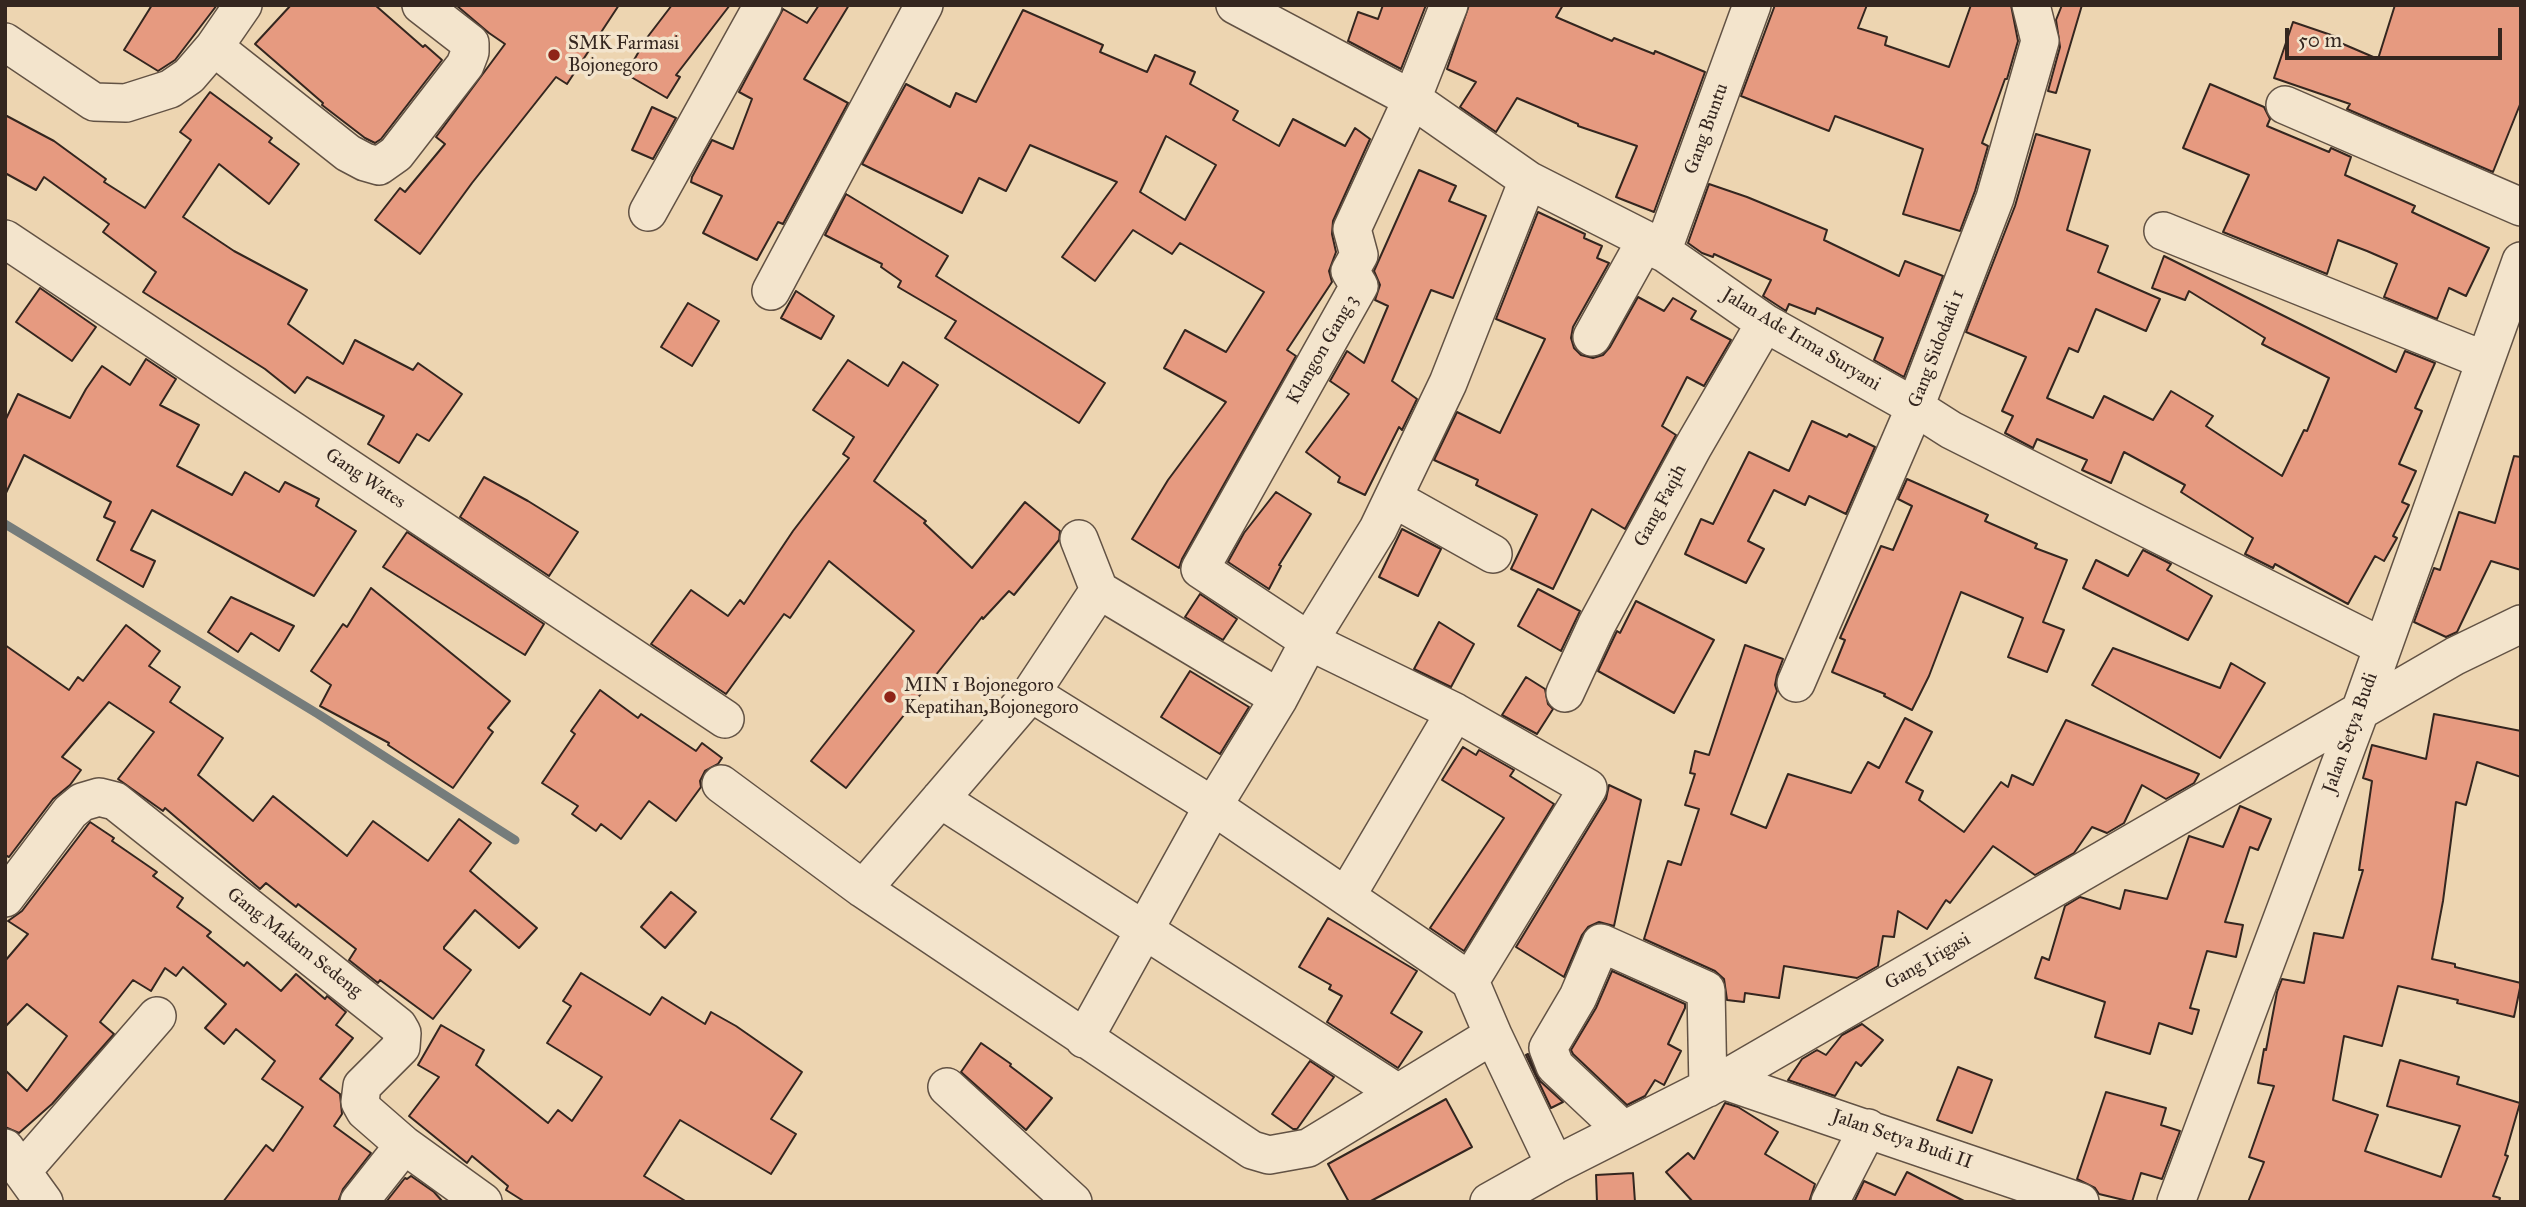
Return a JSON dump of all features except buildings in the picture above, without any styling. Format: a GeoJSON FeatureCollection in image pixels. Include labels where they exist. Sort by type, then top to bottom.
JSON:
{"type":"FeatureCollection","features":[{"type":"Feature","properties":{"kind":"street"},"geometry":{"type":"LineString","coordinates":[[5,42],[94,102],[138,100],[170,89],[189,76],[214,47],[243,5]]}},
{"type":"Feature","properties":{"kind":"street"},"geometry":{"type":"LineString","coordinates":[[214,47],[348,153],[379,166],[396,154],[468,58],[470,43],[421,5]]}},
{"type":"Feature","properties":{"kind":"street"},"geometry":{"type":"LineString","coordinates":[[648,212],[763,5]]}},
{"type":"Feature","properties":{"kind":"street"},"geometry":{"type":"LineString","coordinates":[[771,291],[924,5]]}},
{"type":"Feature","properties":{"kind":"street","name":"Jalan Ade Irma Suryani"},"geometry":{"type":"LineString","coordinates":[[1235,5],[1412,99],[1528,180],[1654,246],[1765,323],[1951,429],[2383,647]]}},
{"type":"Feature","properties":{"kind":"street","name":"Klangon Gang 3"},"geometry":{"type":"LineString","coordinates":[[1309,641],[1200,569],[1359,286],[1350,271],[1359,255],[1352,229],[1412,99],[1449,5]]}},
{"type":"Feature","properties":{"kind":"street","name":"Gang Buntu"},"geometry":{"type":"LineString","coordinates":[[1592,337],[1654,246],[1752,5]]}},
{"type":"Feature","properties":{"kind":"street","name":"Gang Sidodadi 1"},"geometry":{"type":"LineString","coordinates":[[1796,683],[1914,407],[1995,198],[2040,41],[2031,5]]}},
{"type":"Feature","properties":{"kind":"street"},"geometry":{"type":"LineString","coordinates":[[2285,105],[2521,207]]}},
{"type":"Feature","properties":{"kind":"street"},"geometry":{"type":"LineString","coordinates":[[1084,1039],[1213,806],[1378,529],[1448,383],[1528,180]]}},
{"type":"Feature","properties":{"kind":"street"},"geometry":{"type":"LineString","coordinates":[[2163,231],[2484,360]]}},
{"type":"Feature","properties":{"kind":"street","name":"Gang Wates"},"geometry":{"type":"LineString","coordinates":[[5,239],[725,719]]}},
{"type":"Feature","properties":{"kind":"street","name":"Jalan Setya Budi"},"geometry":{"type":"LineString","coordinates":[[2176,1202],[2360,711],[2521,261]]}},
{"type":"Feature","properties":{"kind":"street","name":"Gang Faqih"},"geometry":{"type":"LineString","coordinates":[[1565,693],[1597,625],[1686,459],[1765,323]]}},
{"type":"Feature","properties":{"kind":"street"},"geometry":{"type":"LineString","coordinates":[[1393,498],[1493,554]]}},
{"type":"Feature","properties":{"kind":"street"},"geometry":{"type":"LineString","coordinates":[[1079,539],[1099,590],[1279,698]]}},
{"type":"Feature","properties":{"kind":"street"},"geometry":{"type":"LineString","coordinates":[[863,889],[1031,693],[1099,590]]}},
{"type":"Feature","properties":{"kind":"street","name":"Gang Irigasi"},"geometry":{"type":"LineString","coordinates":[[1489,1202],[1555,1165],[1715,1084],[2455,656],[2521,624]]}},
{"type":"Feature","properties":{"kind":"street"},"geometry":{"type":"LineString","coordinates":[[1309,641],[1455,712],[1588,788],[1470,981]]}},
{"type":"Feature","properties":{"kind":"street"},"geometry":{"type":"LineString","coordinates":[[1031,693],[1213,806],[1470,981],[1555,1165]]}},
{"type":"Feature","properties":{"kind":"street"},"geometry":{"type":"LineString","coordinates":[[1347,895],[1455,712]]}},
{"type":"Feature","properties":{"kind":"street"},"geometry":{"type":"LineString","coordinates":[[721,784],[863,889],[1252,1150],[1269,1155],[1308,1148],[1493,1035]]}},
{"type":"Feature","properties":{"kind":"street","name":"Gang Makam Sedeng"},"geometry":{"type":"LineString","coordinates":[[5,898],[70,812],[82,802],[99,797],[115,801],[398,1026],[402,1033],[401,1047],[362,1086],[360,1102],[365,1111],[404,1145],[483,1202]]}},
{"type":"Feature","properties":{"kind":"street"},"geometry":{"type":"LineString","coordinates":[[940,799],[1398,1093]]}},
{"type":"Feature","properties":{"kind":"street"},"geometry":{"type":"LineString","coordinates":[[1623,1130],[1555,1066],[1548,1048],[1577,997],[1601,943],[1706,990],[1715,1084]]}},
{"type":"Feature","properties":{"kind":"street"},"geometry":{"type":"LineString","coordinates":[[44,1202],[14,1159],[157,1016]]}},
{"type":"Feature","properties":{"kind":"street","name":"Jalan Setya Budi II"},"geometry":{"type":"LineString","coordinates":[[1715,1084],[1868,1128],[2080,1202]]}},
{"type":"Feature","properties":{"kind":"street"},"geometry":{"type":"LineString","coordinates":[[947,1087],[1073,1202]]}},
{"type":"Feature","properties":{"kind":"street"},"geometry":{"type":"LineString","coordinates":[[1830,1202],[1868,1128]]}},
{"type":"Feature","properties":{"kind":"street"},"geometry":{"type":"LineString","coordinates":[[359,1202],[404,1145]]}},
{"type":"Feature","properties":{"kind":"waterway"},"geometry":{"type":"LineString","coordinates":[[5,524],[318,714],[515,840]]}},
{"type":"Feature","properties":{"kind":"place","name":"SMK Farmasi Bojonegoro"},"geometry":{"type":"Point","coordinates":[554,55]}},
{"type":"Feature","properties":{"kind":"place","name":"MIN 1 Bojonegoro Kepatihan,Bojonegoro"},"geometry":{"type":"Point","coordinates":[890,697]}}]}
